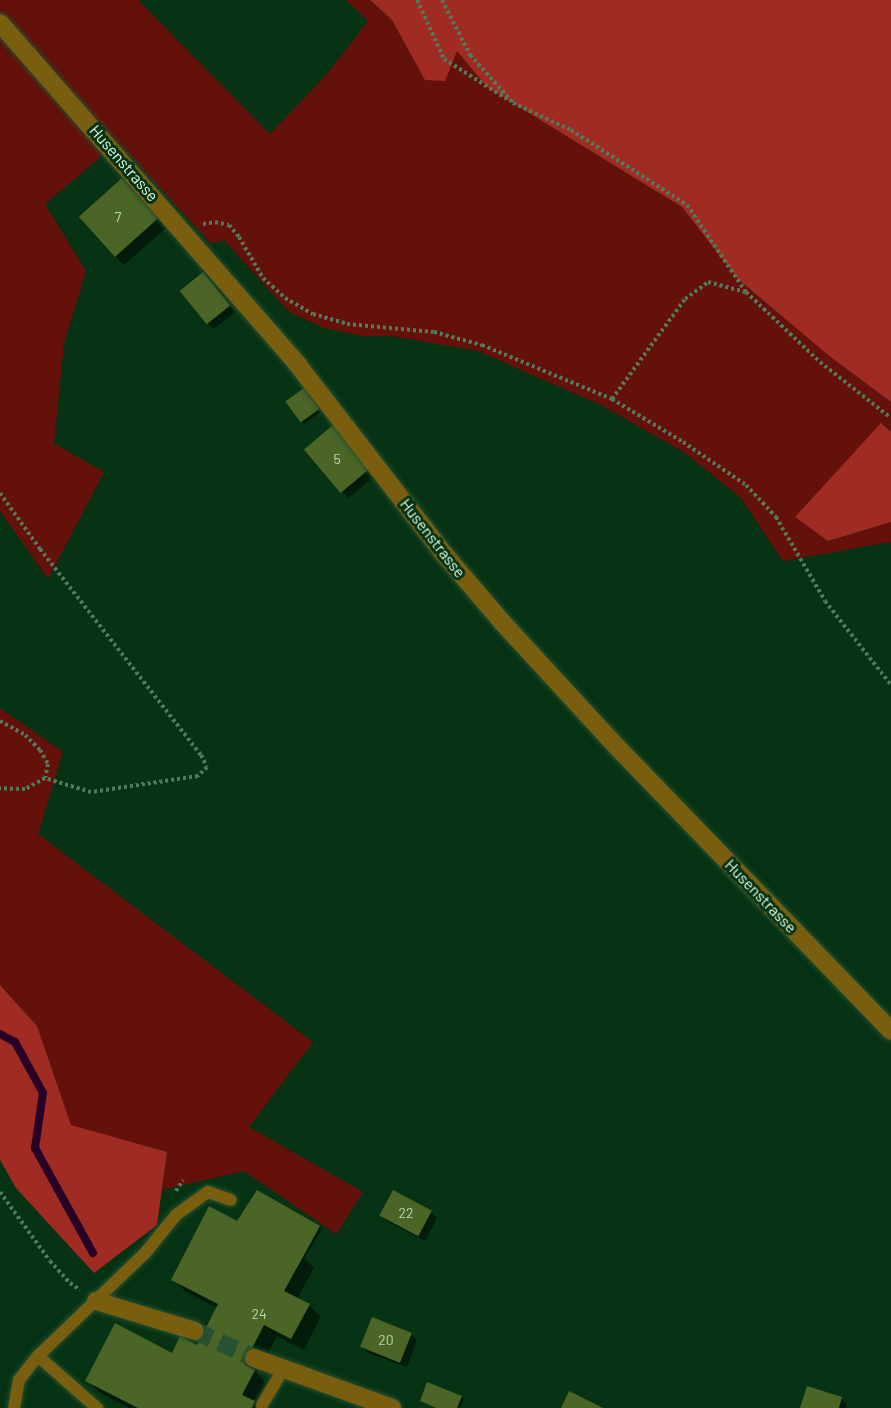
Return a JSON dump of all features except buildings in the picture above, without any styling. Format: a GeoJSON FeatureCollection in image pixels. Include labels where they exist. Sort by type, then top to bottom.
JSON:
{"type":"FeatureCollection","features":[{"type":"Feature","properties":{"kind":"street","name":"Husenstrasse"},"geometry":{"type":"LineString","coordinates":[[0,22],[298,364],[444,554],[502,622],[618,748],[891,1031]]}},
{"type":"Feature","properties":{"kind":"street"},"geometry":{"type":"LineString","coordinates":[[96,1300],[195,1331]]}},
{"type":"Feature","properties":{"kind":"street"},"geometry":{"type":"LineString","coordinates":[[254,1358],[392,1408]]}},
{"type":"Feature","properties":{"kind":"lane"},"geometry":{"type":"LineString","coordinates":[[14,1408],[19,1380],[38,1356],[146,1252],[176,1215],[208,1192],[231,1200]]}},
{"type":"Feature","properties":{"kind":"lane"},"geometry":{"type":"LineString","coordinates":[[38,1356],[97,1408]]}},
{"type":"Feature","properties":{"kind":"lane"},"geometry":{"type":"LineString","coordinates":[[262,1405],[284,1368]]}},
{"type":"Feature","properties":{"kind":"path"},"geometry":{"type":"LineString","coordinates":[[417,0],[444,59],[513,103],[571,130],[687,204],[746,292],[820,362],[891,418]]}},
{"type":"Feature","properties":{"kind":"path"},"geometry":{"type":"LineString","coordinates":[[442,1],[470,55],[513,103]]}},
{"type":"Feature","properties":{"kind":"path"},"geometry":{"type":"LineString","coordinates":[[187,234],[209,223],[229,225],[239,237],[263,278],[285,298],[313,314],[347,324],[434,332],[482,345],[612,399],[684,442],[746,485],[776,517],[825,601],[891,685]]}},
{"type":"Feature","properties":{"kind":"path"},"geometry":{"type":"LineString","coordinates":[[612,399],[684,298],[708,282],[746,292]]}},
{"type":"Feature","properties":{"kind":"path"},"geometry":{"type":"LineString","coordinates":[[0,493],[40,549],[201,755],[207,767],[198,776],[91,792],[45,778],[24,789],[0,788]]}},
{"type":"Feature","properties":{"kind":"path"},"geometry":{"type":"LineString","coordinates":[[0,721],[25,735],[40,750],[48,764],[45,778]]}},
{"type":"Feature","properties":{"kind":"path"},"geometry":{"type":"LineString","coordinates":[[0,1192],[12,1212],[70,1283],[96,1300]]}},
{"type":"Feature","properties":{"kind":"shaded area"},"geometry":{"type":"Polygon","coordinates":[[[0,0],[138,0],[270,134],[326,75],[368,21],[346,0],[370,0],[392,20],[426,80],[457,50],[488,87],[682,207],[738,279],[828,355],[891,402],[891,432],[882,423],[828,541],[891,522],[891,542],[783,561],[740,497],[685,453],[603,406],[478,351],[391,336],[363,336],[324,328],[289,312],[224,240],[211,244],[118,142],[45,204],[86,271],[64,344],[54,443],[104,472],[48,579],[0,511],[0,0]]]}},
{"type":"Feature","properties":{"kind":"shaded area"},"geometry":{"type":"Polygon","coordinates":[[[370,0],[891,0],[891,402],[828,355],[738,279],[682,207],[487,87],[457,51],[445,81],[425,80],[392,20],[370,0]]]}},
{"type":"Feature","properties":{"kind":"shaded area"},"geometry":{"type":"Polygon","coordinates":[[[881,423],[891,432],[891,522],[828,541],[795,517],[881,423]]]}},
{"type":"Feature","properties":{"kind":"shaded area"},"geometry":{"type":"Polygon","coordinates":[[[0,708],[63,752],[38,834],[313,1042],[249,1127],[363,1192],[336,1234],[244,1171],[162,1190],[167,1152],[71,1126],[37,1026],[0,985],[0,708]]]}},
{"type":"Feature","properties":{"kind":"shaded area"},"geometry":{"type":"Polygon","coordinates":[[[0,985],[37,1026],[71,1125],[167,1152],[157,1225],[94,1273],[16,1188],[0,1160],[0,985]]]}},
{"type":"Feature","properties":{"kind":"waterway"},"geometry":{"type":"LineString","coordinates":[[0,1034],[15,1042],[43,1093],[35,1148],[93,1253]]}},
{"type":"Feature","properties":{"kind":"tunnel"},"geometry":{"type":"LineString","coordinates":[[195,1331],[254,1358]]}}]}
